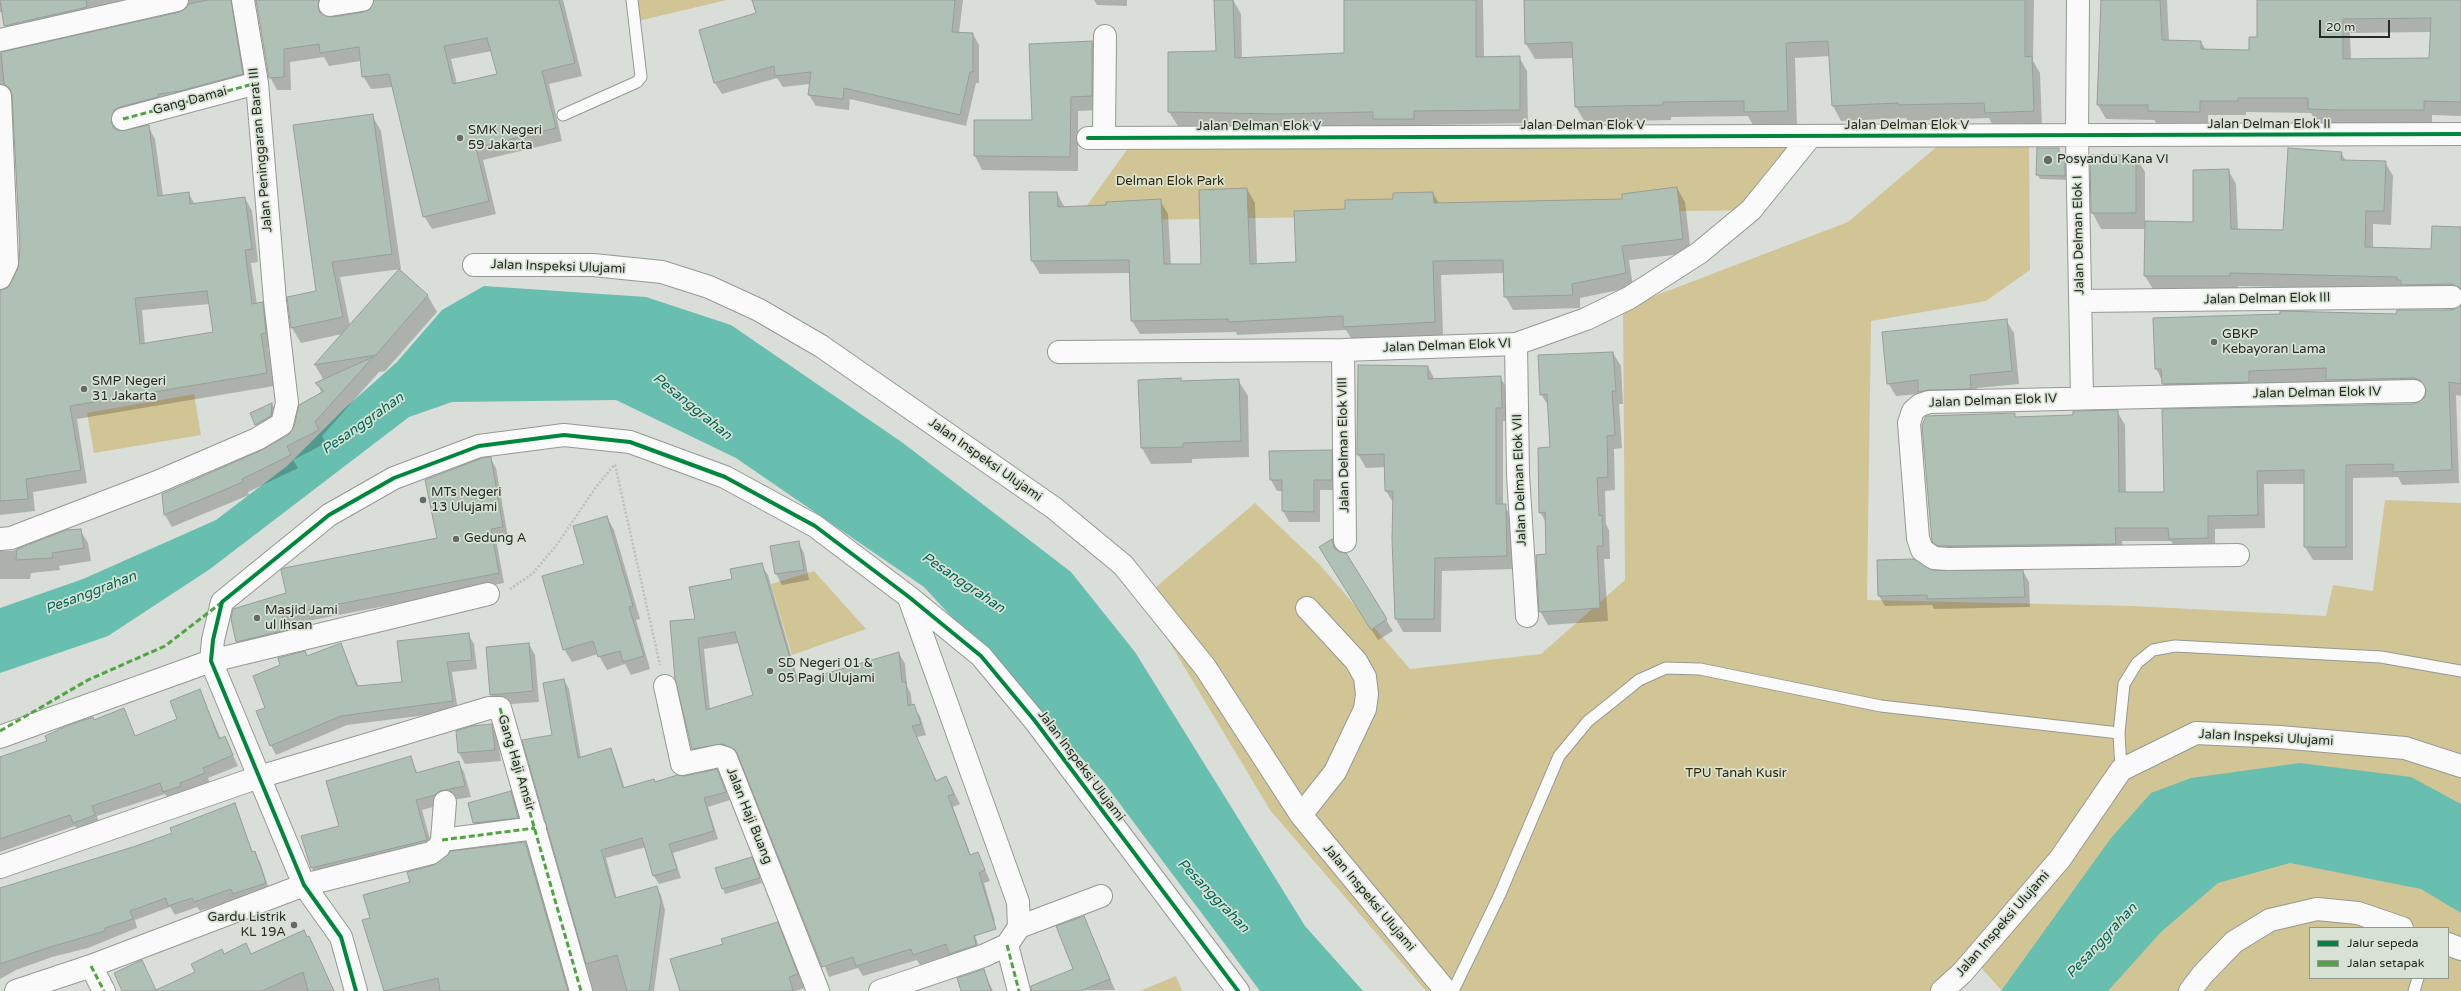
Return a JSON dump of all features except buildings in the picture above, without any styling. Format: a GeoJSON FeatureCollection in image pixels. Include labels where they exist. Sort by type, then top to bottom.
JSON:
{"type":"FeatureCollection","features":[{"type":"Feature","properties":{"kind":"street"},"geometry":{"type":"LineString","coordinates":[[0,40],[177,0]]}},
{"type":"Feature","properties":{"kind":"street","name":"Jalan Peninggaran Barat III"},"geometry":{"type":"LineString","coordinates":[[0,539],[11,538],[157,482],[258,439],[282,424],[287,403],[275,301],[257,83],[242,0]]}},
{"type":"Feature","properties":{"kind":"street"},"geometry":{"type":"LineString","coordinates":[[330,4],[362,0]]}},
{"type":"Feature","properties":{"kind":"street","name":"Jalan Delman Elok I"},"geometry":{"type":"LineString","coordinates":[[2078,0],[2077,136],[2082,398]]}},
{"type":"Feature","properties":{"kind":"street","name":"Jalan Delman Elok V"},"geometry":{"type":"LineString","coordinates":[[1105,36],[1096,138],[2077,136]]}},
{"type":"Feature","properties":{"kind":"street","name":"Gang Damai"},"geometry":{"type":"LineString","coordinates":[[122,119],[257,83]]}},
{"type":"Feature","properties":{"kind":"street"},"geometry":{"type":"LineString","coordinates":[[0,96],[7,263],[0,278]]}},
{"type":"Feature","properties":{"kind":"street","name":"Jalan Delman Elok II"},"geometry":{"type":"LineString","coordinates":[[2077,136],[2461,134]]}},
{"type":"Feature","properties":{"kind":"street","name":"Jalan Delman Elok VI"},"geometry":{"type":"LineString","coordinates":[[1059,352],[1343,350],[1516,344],[1586,319],[1629,298],[1699,253],[1751,210],[1810,137]]}},
{"type":"Feature","properties":{"kind":"street","name":"Jalan Inspeksi Ulujami"},"geometry":{"type":"LineString","coordinates":[[474,265],[592,265],[662,272],[709,287],[759,310],[821,346],[1054,508],[1123,565],[1205,667],[1301,815],[1446,991]]}},
{"type":"Feature","properties":{"kind":"street","name":"Jalan Delman Elok III"},"geometry":{"type":"LineString","coordinates":[[2081,301],[2452,297]]}},
{"type":"Feature","properties":{"kind":"street","name":"Jalan Delman Elok VII"},"geometry":{"type":"LineString","coordinates":[[1516,344],[1518,475],[1527,616]]}},
{"type":"Feature","properties":{"kind":"street","name":"Jalan Delman Elok VIII"},"geometry":{"type":"LineString","coordinates":[[1343,350],[1345,541]]}},
{"type":"Feature","properties":{"kind":"street","name":"Jalan Delman Elok IV"},"geometry":{"type":"LineString","coordinates":[[2238,555],[1934,558],[1922,550],[1918,538],[1909,423],[1913,410],[1920,405],[1929,402],[2414,391]]}},
{"type":"Feature","properties":{"kind":"street","name":"Jalan Inspeksi Ulujami"},"geometry":{"type":"LineString","coordinates":[[211,661],[213,640],[222,602],[329,515],[394,478],[479,446],[564,434],[630,442],[725,477],[815,526],[909,597],[981,656],[1034,721],[1238,991]]}},
{"type":"Feature","properties":{"kind":"street"},"geometry":{"type":"LineString","coordinates":[[0,737],[211,661],[488,594]]}},
{"type":"Feature","properties":{"kind":"street"},"geometry":{"type":"LineString","coordinates":[[909,597],[1018,902],[1019,927]]}},
{"type":"Feature","properties":{"kind":"street"},"geometry":{"type":"LineString","coordinates":[[1301,815],[1335,772],[1365,709],[1367,694],[1365,676],[1356,661],[1307,608]]}},
{"type":"Feature","properties":{"kind":"street"},"geometry":{"type":"LineString","coordinates":[[211,661],[304,885],[341,937],[356,991]]}},
{"type":"Feature","properties":{"kind":"street","name":"Jalan Haji Buang"},"geometry":{"type":"LineString","coordinates":[[665,686],[682,764],[719,756],[726,758],[818,991]]}},
{"type":"Feature","properties":{"kind":"street","name":"Gang Haji Amsir"},"geometry":{"type":"LineString","coordinates":[[259,778],[489,708],[500,708],[582,991]]}},
{"type":"Feature","properties":{"kind":"street","name":"Jalan Inspeksi Ulujami"},"geometry":{"type":"LineString","coordinates":[[1942,991],[1962,973],[2060,859],[2121,770],[2196,733],[2280,737],[2405,748],[2461,766]]}},
{"type":"Feature","properties":{"kind":"street"},"geometry":{"type":"LineString","coordinates":[[0,867],[259,778]]}},
{"type":"Feature","properties":{"kind":"street"},"geometry":{"type":"LineString","coordinates":[[16,991],[91,966],[304,885],[431,853],[439,847],[442,840],[445,802]]}},
{"type":"Feature","properties":{"kind":"street"},"geometry":{"type":"LineString","coordinates":[[442,840],[535,828]]}},
{"type":"Feature","properties":{"kind":"street"},"geometry":{"type":"LineString","coordinates":[[880,991],[983,956],[1007,945],[1019,927],[1101,896]]}},
{"type":"Feature","properties":{"kind":"street"},"geometry":{"type":"LineString","coordinates":[[2190,991],[2203,974],[2234,942],[2270,920],[2317,909],[2358,913],[2399,927]]}},
{"type":"Feature","properties":{"kind":"street"},"geometry":{"type":"LineString","coordinates":[[2449,944],[2461,949]]}},
{"type":"Feature","properties":{"kind":"street"},"geometry":{"type":"LineString","coordinates":[[1007,945],[1019,991]]}},
{"type":"Feature","properties":{"kind":"street"},"geometry":{"type":"LineString","coordinates":[[91,966],[104,991]]}},
{"type":"Feature","properties":{"kind":"lane"},"geometry":{"type":"LineString","coordinates":[[563,115],[637,82],[641,77],[632,0]]}},
{"type":"Feature","properties":{"kind":"lane"},"geometry":{"type":"LineString","coordinates":[[2121,770],[2119,732],[2124,684],[2136,662],[2153,650],[2175,646],[2381,657],[2461,671]]}},
{"type":"Feature","properties":{"kind":"lane"},"geometry":{"type":"LineString","coordinates":[[1453,991],[1500,894],[1559,756],[1588,721],[1639,680],[1666,668],[1700,669],[1881,706],[2119,732]]}},
{"type":"Feature","properties":{"kind":"lane"},"geometry":{"type":"LineString","coordinates":[[2414,991],[2418,979]]}},
{"type":"Feature","properties":{"kind":"path"},"geometry":{"type":"LineString","coordinates":[[488,594],[509,589],[532,574],[556,546],[630,442]]}},
{"type":"Feature","properties":{"kind":"path"},"geometry":{"type":"LineString","coordinates":[[615,465],[665,686]]}},
{"type":"Feature","properties":{"kind":"green space"},"geometry":{"type":"Polygon","coordinates":[[[633,0],[727,0],[638,21],[633,0]]]}},
{"type":"Feature","properties":{"kind":"green space","name":"Delman Elok Park"},"geometry":{"type":"Polygon","coordinates":[[[1810,137],[1751,210],[1076,221],[1131,144],[1810,137]]]}},
{"type":"Feature","properties":{"kind":"green space","name":"TPU Tanah Kusir"},"geometry":{"type":"Polygon","coordinates":[[[2029,141],[2030,270],[1986,301],[1871,321],[1867,600],[2133,606],[2326,616],[2333,585],[2373,591],[2385,500],[2461,503],[2461,991],[2002,991],[1976,962],[1946,991],[1426,991],[1270,810],[1143,598],[1255,503],[1320,565],[1410,669],[1541,654],[1625,580],[1623,308],[1848,222],[1941,143],[2029,141]]]}},
{"type":"Feature","properties":{"kind":"green space"},"geometry":{"type":"Polygon","coordinates":[[[194,394],[201,435],[94,453],[87,413],[194,394]]]}},
{"type":"Feature","properties":{"kind":"green space"},"geometry":{"type":"Polygon","coordinates":[[[814,571],[866,629],[792,655],[771,584],[814,571]]]}},
{"type":"Feature","properties":{"kind":"green space"},"geometry":{"type":"Polygon","coordinates":[[[1176,976],[1182,991],[1140,991],[1176,976]]]}},
{"type":"Feature","properties":{"kind":"water","name":"Pesanggrahan"},"geometry":{"type":"Polygon","coordinates":[[[484,286],[646,297],[731,325],[903,443],[1071,572],[1135,652],[1305,926],[1363,991],[1260,991],[1102,780],[924,587],[736,458],[616,400],[452,402],[409,417],[210,569],[108,636],[0,673],[0,608],[83,579],[216,520],[287,466],[344,409],[397,362],[442,310],[484,286]]]}},
{"type":"Feature","properties":{"kind":"water","name":"Pesanggrahan"},"geometry":{"type":"Polygon","coordinates":[[[2300,763],[2411,777],[2461,804],[2461,913],[2421,889],[2290,863],[2218,883],[2161,932],[2108,991],[2001,991],[2111,838],[2151,793],[2191,778],[2300,763]]]}},
{"type":"Feature","properties":{"kind":"marked path"},"geometry":{"type":"LineString","coordinates":[[123,119],[257,83]]}},
{"type":"Feature","properties":{"kind":"marked path"},"geometry":{"type":"LineString","coordinates":[[0,731],[88,680],[165,646],[221,603]]}},
{"type":"Feature","properties":{"kind":"marked path"},"geometry":{"type":"LineString","coordinates":[[500,708],[581,991]]}},
{"type":"Feature","properties":{"kind":"marked path"},"geometry":{"type":"LineString","coordinates":[[442,840],[535,828]]}},
{"type":"Feature","properties":{"kind":"marked path"},"geometry":{"type":"LineString","coordinates":[[1007,945],[1019,991]]}},
{"type":"Feature","properties":{"kind":"marked path"},"geometry":{"type":"LineString","coordinates":[[91,966],[104,991]]}},
{"type":"Feature","properties":{"kind":"cycle path"},"geometry":{"type":"LineString","coordinates":[[1088,138],[2461,134]]}},
{"type":"Feature","properties":{"kind":"cycle path"},"geometry":{"type":"LineString","coordinates":[[356,991],[341,937],[304,885],[211,661],[213,640],[222,602],[329,515],[394,478],[479,446],[564,435],[630,442],[725,477],[815,526],[909,597],[981,656],[1035,721],[1238,991]]}},
{"type":"Feature","properties":{"kind":"place","name":"SMK Negeri 59 Jakarta"},"geometry":{"type":"Point","coordinates":[460,138]}},
{"type":"Feature","properties":{"kind":"place","name":"Posyandu Kana VI"},"geometry":{"type":"Point","coordinates":[2048,160]}},
{"type":"Feature","properties":{"kind":"place","name":"GBKP Kebayoran Lama"},"geometry":{"type":"Point","coordinates":[2214,342]}},
{"type":"Feature","properties":{"kind":"place","name":"SMP Negeri 31 Jakarta"},"geometry":{"type":"Point","coordinates":[84,389]}},
{"type":"Feature","properties":{"kind":"place","name":"MTs Negeri 13 Ulujami"},"geometry":{"type":"Point","coordinates":[423,500]}},
{"type":"Feature","properties":{"kind":"place","name":"Gedung A"},"geometry":{"type":"Point","coordinates":[456,539]}},
{"type":"Feature","properties":{"kind":"place","name":"Masjid Jami ul Ihsan"},"geometry":{"type":"Point","coordinates":[257,618]}},
{"type":"Feature","properties":{"kind":"place","name":"SD Negeri 01 & 05 Pagi Ulujami"},"geometry":{"type":"Point","coordinates":[770,671]}},
{"type":"Feature","properties":{"kind":"place","name":"Gardu Listrik KL 19A"},"geometry":{"type":"Point","coordinates":[294,925]}}]}
